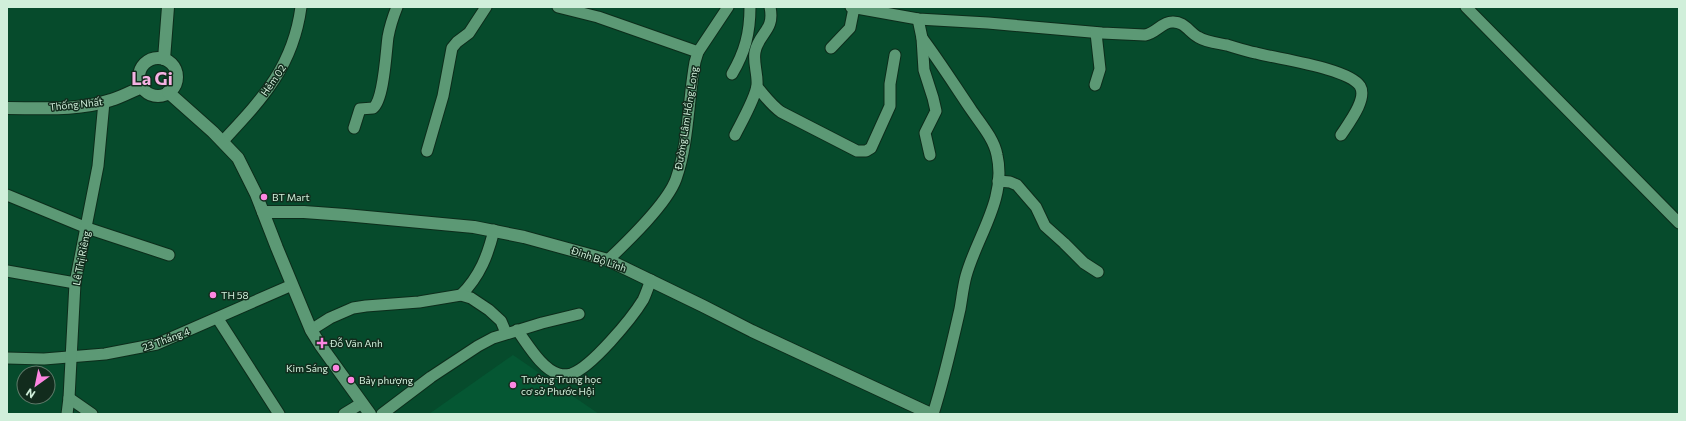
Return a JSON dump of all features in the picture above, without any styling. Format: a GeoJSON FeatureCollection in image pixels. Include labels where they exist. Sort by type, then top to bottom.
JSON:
{"type":"FeatureCollection","features":[{"type":"Feature","properties":{"kind":"street"},"geometry":{"type":"LineString","coordinates":[[164,59],[168,7]]}},
{"type":"Feature","properties":{"kind":"street","name":"Hẻm 02"},"geometry":{"type":"LineString","coordinates":[[223,141],[272,85],[280,72],[292,48],[301,7]]}},
{"type":"Feature","properties":{"kind":"street"},"geometry":{"type":"LineString","coordinates":[[354,128],[360,109],[373,108],[377,105],[384,76],[390,27],[397,7]]}},
{"type":"Feature","properties":{"kind":"street"},"geometry":{"type":"LineString","coordinates":[[427,151],[443,96],[452,48],[469,33],[486,7]]}},
{"type":"Feature","properties":{"kind":"street"},"geometry":{"type":"LineString","coordinates":[[558,7],[598,17],[698,52]]}},
{"type":"Feature","properties":{"kind":"street","name":"Đường Lâm Hồng Long"},"geometry":{"type":"LineString","coordinates":[[608,260],[634,234],[657,207],[676,180],[682,155],[692,79],[698,52],[728,7]]}},
{"type":"Feature","properties":{"kind":"street"},"geometry":{"type":"LineString","coordinates":[[732,74],[741,60],[749,34],[750,7]]}},
{"type":"Feature","properties":{"kind":"street"},"geometry":{"type":"LineString","coordinates":[[770,7],[771,23],[757,45],[755,52],[754,66],[757,87],[771,105],[781,112],[857,151],[866,151],[871,148],[890,106],[890,84],[895,55]]}},
{"type":"Feature","properties":{"kind":"street"},"geometry":{"type":"LineString","coordinates":[[831,48],[850,28],[852,7],[918,19],[988,23],[1096,33],[1145,35],[1151,34],[1164,24],[1177,22],[1203,40],[1298,61],[1349,78],[1360,86],[1362,92],[1355,113],[1341,135]]}},
{"type":"Feature","properties":{"kind":"street"},"geometry":{"type":"LineString","coordinates":[[1466,7],[1679,223]]}},
{"type":"Feature","properties":{"kind":"street"},"geometry":{"type":"LineString","coordinates":[[918,19],[922,38],[922,63],[934,98],[936,110],[925,133],[930,155]]}},
{"type":"Feature","properties":{"kind":"street"},"geometry":{"type":"LineString","coordinates":[[1095,85],[1100,69],[1096,33]]}},
{"type":"Feature","properties":{"kind":"street"},"geometry":{"type":"LineString","coordinates":[[922,38],[944,68],[994,146],[997,155],[998,181],[993,207],[972,256],[946,369],[932,414]]}},
{"type":"Feature","properties":{"kind":"street"},"geometry":{"type":"LineString","coordinates":[[149,59],[164,59],[171,63],[176,72],[175,84],[163,95],[152,95],[142,86],[138,78],[141,67],[149,59]]}},
{"type":"Feature","properties":{"kind":"street","name":"Thống Nhất"},"geometry":{"type":"LineString","coordinates":[[7,108],[67,107],[104,102],[142,86]]}},
{"type":"Feature","properties":{"kind":"street"},"geometry":{"type":"LineString","coordinates":[[735,135],[757,87]]}},
{"type":"Feature","properties":{"kind":"street"},"geometry":{"type":"LineString","coordinates":[[168,92],[223,141],[244,168],[311,330],[370,414]]}},
{"type":"Feature","properties":{"kind":"street","name":"Lê Thị Riêng"},"geometry":{"type":"LineString","coordinates":[[67,414],[75,283],[98,166],[104,102]]}},
{"type":"Feature","properties":{"kind":"street"},"geometry":{"type":"LineString","coordinates":[[998,181],[1010,182],[1017,186],[1036,206],[1045,226],[1084,263],[1098,272]]}},
{"type":"Feature","properties":{"kind":"street"},"geometry":{"type":"LineString","coordinates":[[7,196],[87,228],[169,255]]}},
{"type":"Feature","properties":{"kind":"street","name":"Đinh Bộ Lĩnh"},"geometry":{"type":"LineString","coordinates":[[263,212],[304,212],[345,215],[494,230],[524,236],[608,260],[752,331],[932,414]]}},
{"type":"Feature","properties":{"kind":"street"},"geometry":{"type":"LineString","coordinates":[[461,295],[470,286],[482,267],[490,248],[494,230]]}},
{"type":"Feature","properties":{"kind":"street"},"geometry":{"type":"LineString","coordinates":[[7,271],[75,283]]}},
{"type":"Feature","properties":{"kind":"street"},"geometry":{"type":"LineString","coordinates":[[517,330],[540,361],[557,374],[570,374],[586,365],[625,324],[642,301],[651,280]]}},
{"type":"Feature","properties":{"kind":"street","name":"23 Tháng 4"},"geometry":{"type":"LineString","coordinates":[[7,358],[44,359],[126,352],[157,344],[218,319],[292,285]]}},
{"type":"Feature","properties":{"kind":"street"},"geometry":{"type":"LineString","coordinates":[[311,330],[330,318],[353,308],[418,302],[461,295],[471,298],[489,310],[501,321],[506,333]]}},
{"type":"Feature","properties":{"kind":"street"},"geometry":{"type":"LineString","coordinates":[[382,414],[432,377],[478,346],[506,333],[578,314]]}},
{"type":"Feature","properties":{"kind":"street"},"geometry":{"type":"LineString","coordinates":[[218,319],[279,414]]}},
{"type":"Feature","properties":{"kind":"street"},"geometry":{"type":"LineString","coordinates":[[69,398],[92,414]]}},
{"type":"Feature","properties":{"kind":"street"},"geometry":{"type":"LineString","coordinates":[[344,414],[362,403]]}},
{"type":"Feature","properties":{"kind":"shaded area","name":"Trường Trung học cơ sở Phước Hội"},"geometry":{"type":"Polygon","coordinates":[[[513,355],[599,414],[429,414],[513,355]]]}},
{"type":"Feature","properties":{"kind":"place","name":"BT Mart"},"geometry":{"type":"Point","coordinates":[264,197]}},
{"type":"Feature","properties":{"kind":"place","name":"TH 58"},"geometry":{"type":"Point","coordinates":[213,295]}},
{"type":"Feature","properties":{"kind":"place","name":"Đỗ Văn Anh"},"geometry":{"type":"Point","coordinates":[322,343]}},
{"type":"Feature","properties":{"kind":"place","name":"Kim Sáng"},"geometry":{"type":"Point","coordinates":[336,368]}},
{"type":"Feature","properties":{"kind":"place","name":"Bảy phượng"},"geometry":{"type":"Point","coordinates":[351,380]}},
{"type":"Feature","properties":{"kind":"place","name":"Trường Trung học cơ sở Phước Hội"},"geometry":{"type":"Point","coordinates":[513,385]}},
{"type":"Feature","properties":{"kind":"district","name":"La Gi"},"geometry":{"type":"Point","coordinates":[152,78]}}]}
